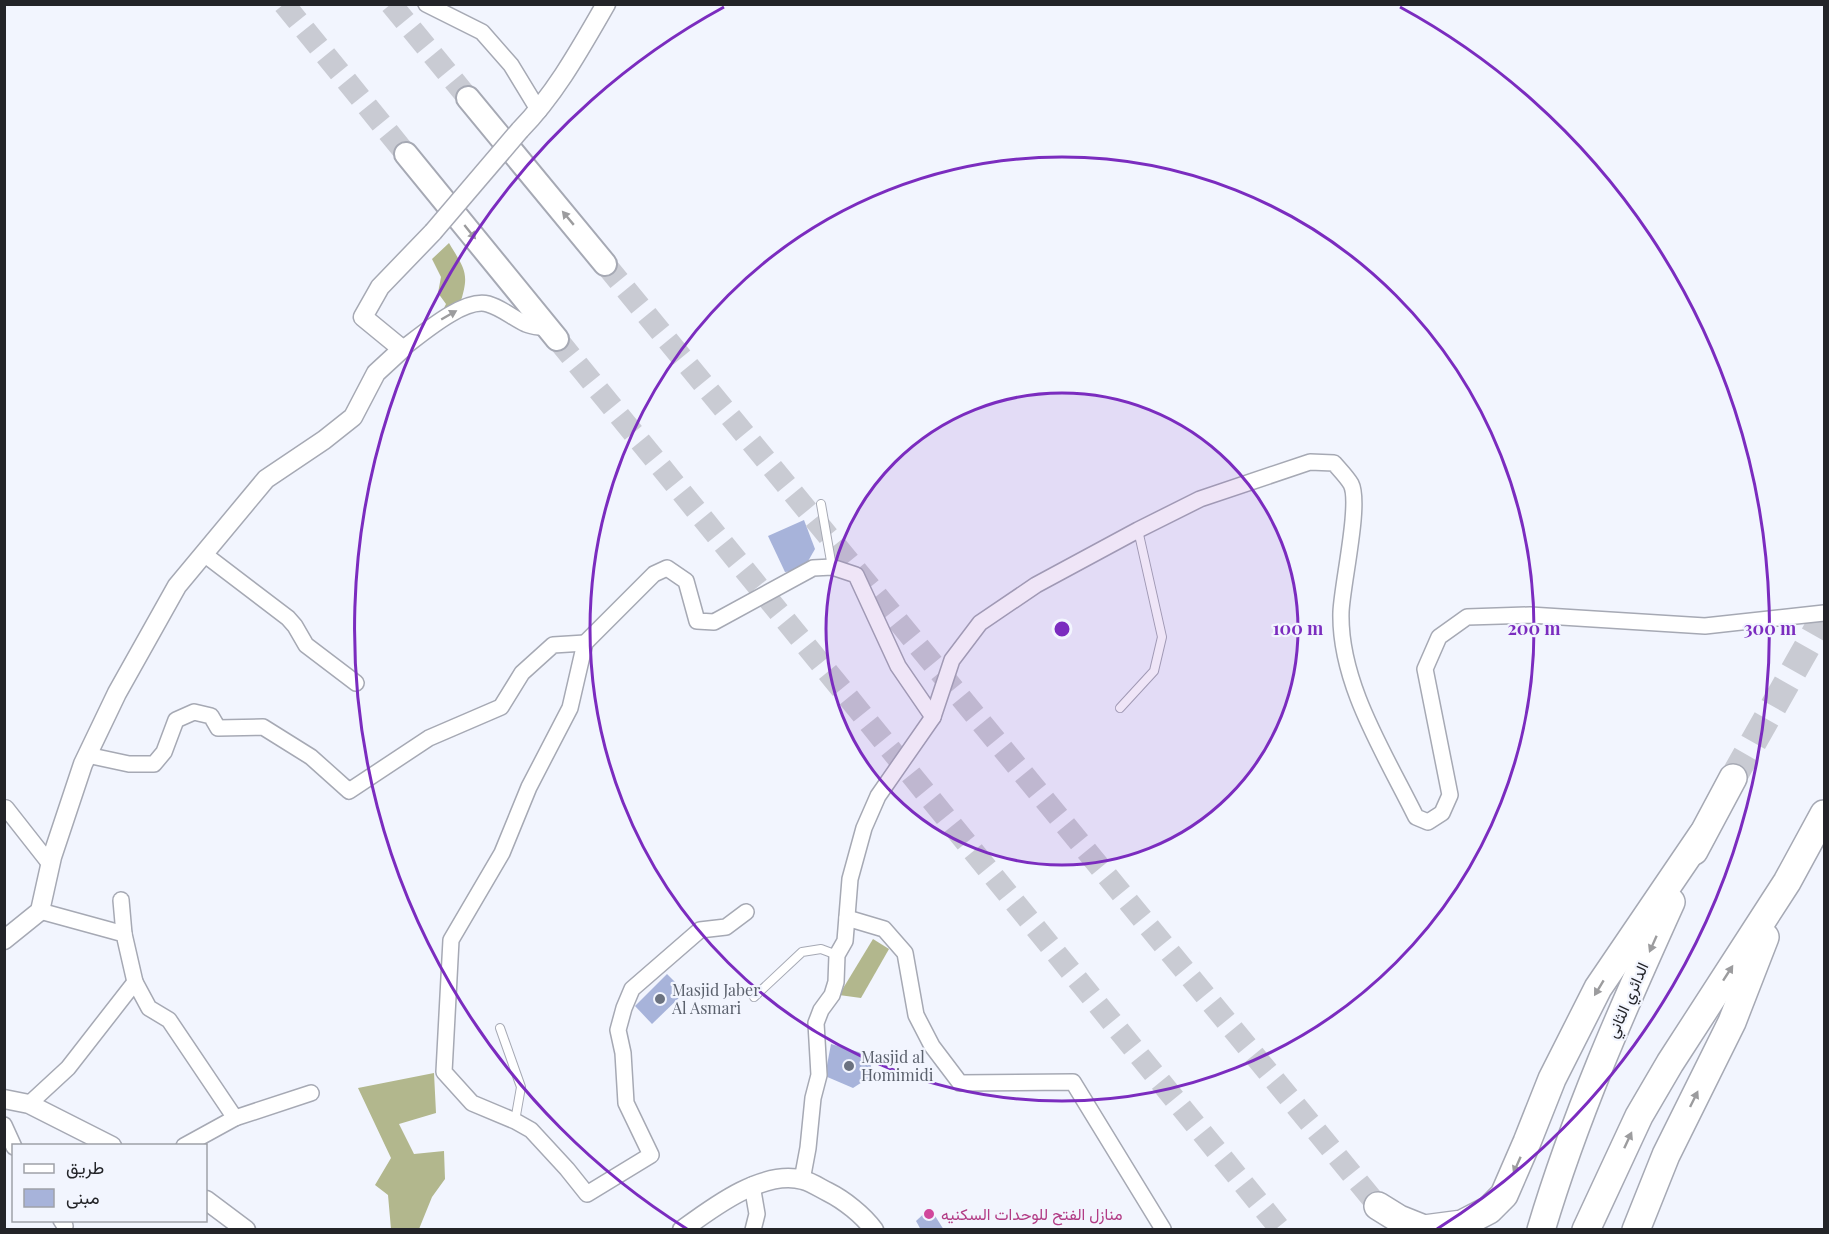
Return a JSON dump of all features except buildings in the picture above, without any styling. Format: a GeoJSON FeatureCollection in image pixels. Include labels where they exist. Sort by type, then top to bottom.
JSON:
{"type":"FeatureCollection","features":[{"type":"Feature","properties":{"kind":"highway","name":"الدائري الثاني"},"geometry":{"type":"LineString","coordinates":[[1541,1230],[1557,1175],[1609,1041],[1702,835],[1733,778]]}},
{"type":"Feature","properties":{"kind":"highway"},"geometry":{"type":"LineString","coordinates":[[1586,1230],[1639,1116],[1665,1071],[1787,882],[1824,814]]}},
{"type":"Feature","properties":{"kind":"highway"},"geometry":{"type":"LineString","coordinates":[[1378,1206],[1424,1229],[1462,1224],[1489,1210],[1504,1195],[1552,1079],[1598,988],[1702,835]]}},
{"type":"Feature","properties":{"kind":"highway"},"geometry":{"type":"LineString","coordinates":[[1636,1230],[1666,1155],[1732,1022],[1787,882]]}},
{"type":"Feature","properties":{"kind":"main road"},"geometry":{"type":"LineString","coordinates":[[468,98],[605,264]]}},
{"type":"Feature","properties":{"kind":"main road"},"geometry":{"type":"LineString","coordinates":[[406,154],[553,334]]}},
{"type":"Feature","properties":{"kind":"main road"},"geometry":{"type":"LineString","coordinates":[[1378,1206],[1399,1230]]}},
{"type":"Feature","properties":{"kind":"street"},"geometry":{"type":"LineString","coordinates":[[426,4],[482,32],[511,65],[539,111]]}},
{"type":"Feature","properties":{"kind":"street"},"geometry":{"type":"LineString","coordinates":[[402,349],[363,317],[380,287],[433,232],[539,111],[566,75],[606,4]]}},
{"type":"Feature","properties":{"kind":"street"},"geometry":{"type":"LineString","coordinates":[[4,940],[40,911],[50,864],[87,755],[147,638],[177,586],[266,479],[324,440],[353,417],[376,373],[402,349],[461,308],[486,303],[529,325],[553,334]]}},
{"type":"Feature","properties":{"kind":"street"},"geometry":{"type":"LineString","coordinates":[[802,1180],[813,1098],[819,1075],[816,1023],[821,1010],[832,995],[836,982],[837,955],[845,941],[850,879],[864,828],[878,796],[933,717],[952,660],[980,623],[1036,585],[1200,498],[1310,462],[1334,463],[1352,485],[1354,505],[1341,612],[1344,655],[1360,703],[1416,817],[1428,822],[1442,813],[1450,795],[1425,669],[1439,637],[1467,617],[1530,615],[1705,626],[1824,613]]}},
{"type":"Feature","properties":{"kind":"street"},"geometry":{"type":"LineString","coordinates":[[204,554],[288,618],[306,645],[357,683]]}},
{"type":"Feature","properties":{"kind":"street"},"geometry":{"type":"LineString","coordinates":[[746,912],[726,927],[700,930],[632,989],[618,1030],[623,1053],[626,1103],[651,1155],[587,1194],[531,1130],[472,1103],[444,1072],[451,940],[501,852],[529,787],[570,708],[585,643],[654,574],[667,568],[686,581],[697,621],[714,622],[813,568],[832,567],[856,575],[898,666],[933,717]]}},
{"type":"Feature","properties":{"kind":"street"},"geometry":{"type":"LineString","coordinates":[[87,755],[129,764],[154,764],[164,752],[176,720],[194,712],[211,716],[218,728],[263,726],[310,757],[349,791],[429,738],[501,707],[522,673],[553,645],[585,643]]}},
{"type":"Feature","properties":{"kind":"street"},"geometry":{"type":"LineString","coordinates":[[4,809],[6,808],[50,864]]}},
{"type":"Feature","properties":{"kind":"street"},"geometry":{"type":"LineString","coordinates":[[121,900],[124,934],[135,982],[149,1008],[169,1020],[235,1118]]}},
{"type":"Feature","properties":{"kind":"street"},"geometry":{"type":"LineString","coordinates":[[40,911],[124,934]]}},
{"type":"Feature","properties":{"kind":"street"},"geometry":{"type":"LineString","coordinates":[[847,918],[884,929],[905,953],[916,1015],[932,1046],[960,1083],[1073,1083],[1163,1229]]}},
{"type":"Feature","properties":{"kind":"street"},"geometry":{"type":"LineString","coordinates":[[29,1104],[68,1068],[135,982]]}},
{"type":"Feature","properties":{"kind":"street"},"geometry":{"type":"LineString","coordinates":[[188,1144],[235,1118],[311,1093]]}},
{"type":"Feature","properties":{"kind":"street"},"geometry":{"type":"LineString","coordinates":[[4,1099],[29,1104],[108,1144]]}},
{"type":"Feature","properties":{"kind":"street"},"geometry":{"type":"LineString","coordinates":[[4,1125],[13,1144]]}},
{"type":"Feature","properties":{"kind":"street"},"geometry":{"type":"LineString","coordinates":[[682,1230],[752,1185],[778,1179],[802,1180],[838,1197],[870,1223],[874,1230]]}},
{"type":"Feature","properties":{"kind":"street"},"geometry":{"type":"LineString","coordinates":[[752,1185],[757,1214],[753,1230]]}},
{"type":"Feature","properties":{"kind":"street"},"geometry":{"type":"LineString","coordinates":[[207,1201],[246,1230]]}},
{"type":"Feature","properties":{"kind":"lane"},"geometry":{"type":"LineString","coordinates":[[821,504],[832,567]]}},
{"type":"Feature","properties":{"kind":"lane"},"geometry":{"type":"LineString","coordinates":[[1120,708],[1154,671],[1162,637],[1138,530]]}},
{"type":"Feature","properties":{"kind":"lane"},"geometry":{"type":"LineString","coordinates":[[754,997],[802,952],[821,949],[837,955]]}},
{"type":"Feature","properties":{"kind":"lane"},"geometry":{"type":"LineString","coordinates":[[500,1028],[521,1087],[515,1121]]}},
{"type":"Feature","properties":{"kind":"green space"},"geometry":{"type":"Polygon","coordinates":[[[449,243],[462,266],[465,285],[460,304],[444,308],[446,304],[438,293],[441,277],[432,259],[449,243]]]}},
{"type":"Feature","properties":{"kind":"green space"},"geometry":{"type":"Polygon","coordinates":[[[873,939],[889,949],[861,998],[839,995],[873,939]]]}},
{"type":"Feature","properties":{"kind":"green space"},"geometry":{"type":"Polygon","coordinates":[[[434,1073],[436,1113],[399,1124],[414,1154],[444,1151],[445,1179],[432,1197],[419,1229],[391,1229],[388,1195],[375,1185],[391,1158],[358,1088],[434,1073]]]}},
{"type":"Feature","properties":{"kind":"tunnel"},"geometry":{"type":"LineString","coordinates":[[284,4],[406,154]]}},
{"type":"Feature","properties":{"kind":"tunnel"},"geometry":{"type":"LineString","coordinates":[[391,4],[468,98]]}},
{"type":"Feature","properties":{"kind":"tunnel"},"geometry":{"type":"LineString","coordinates":[[605,264],[1378,1206]]}},
{"type":"Feature","properties":{"kind":"tunnel"},"geometry":{"type":"LineString","coordinates":[[557,339],[1281,1230]]}},
{"type":"Feature","properties":{"kind":"tunnel"},"geometry":{"type":"LineString","coordinates":[[1733,778],[1824,617]]}},
{"type":"Feature","properties":{"kind":"place","name":"Masjid Jaber Al Asmari"},"geometry":{"type":"Point","coordinates":[660,999]}},
{"type":"Feature","properties":{"kind":"place","name":"Masjid al Homimidi"},"geometry":{"type":"Point","coordinates":[849,1066]}},
{"type":"Feature","properties":{"kind":"place","name":"منازل الفتح للوحدات السكنيه"},"geometry":{"type":"Point","coordinates":[929,1214]}}]}
